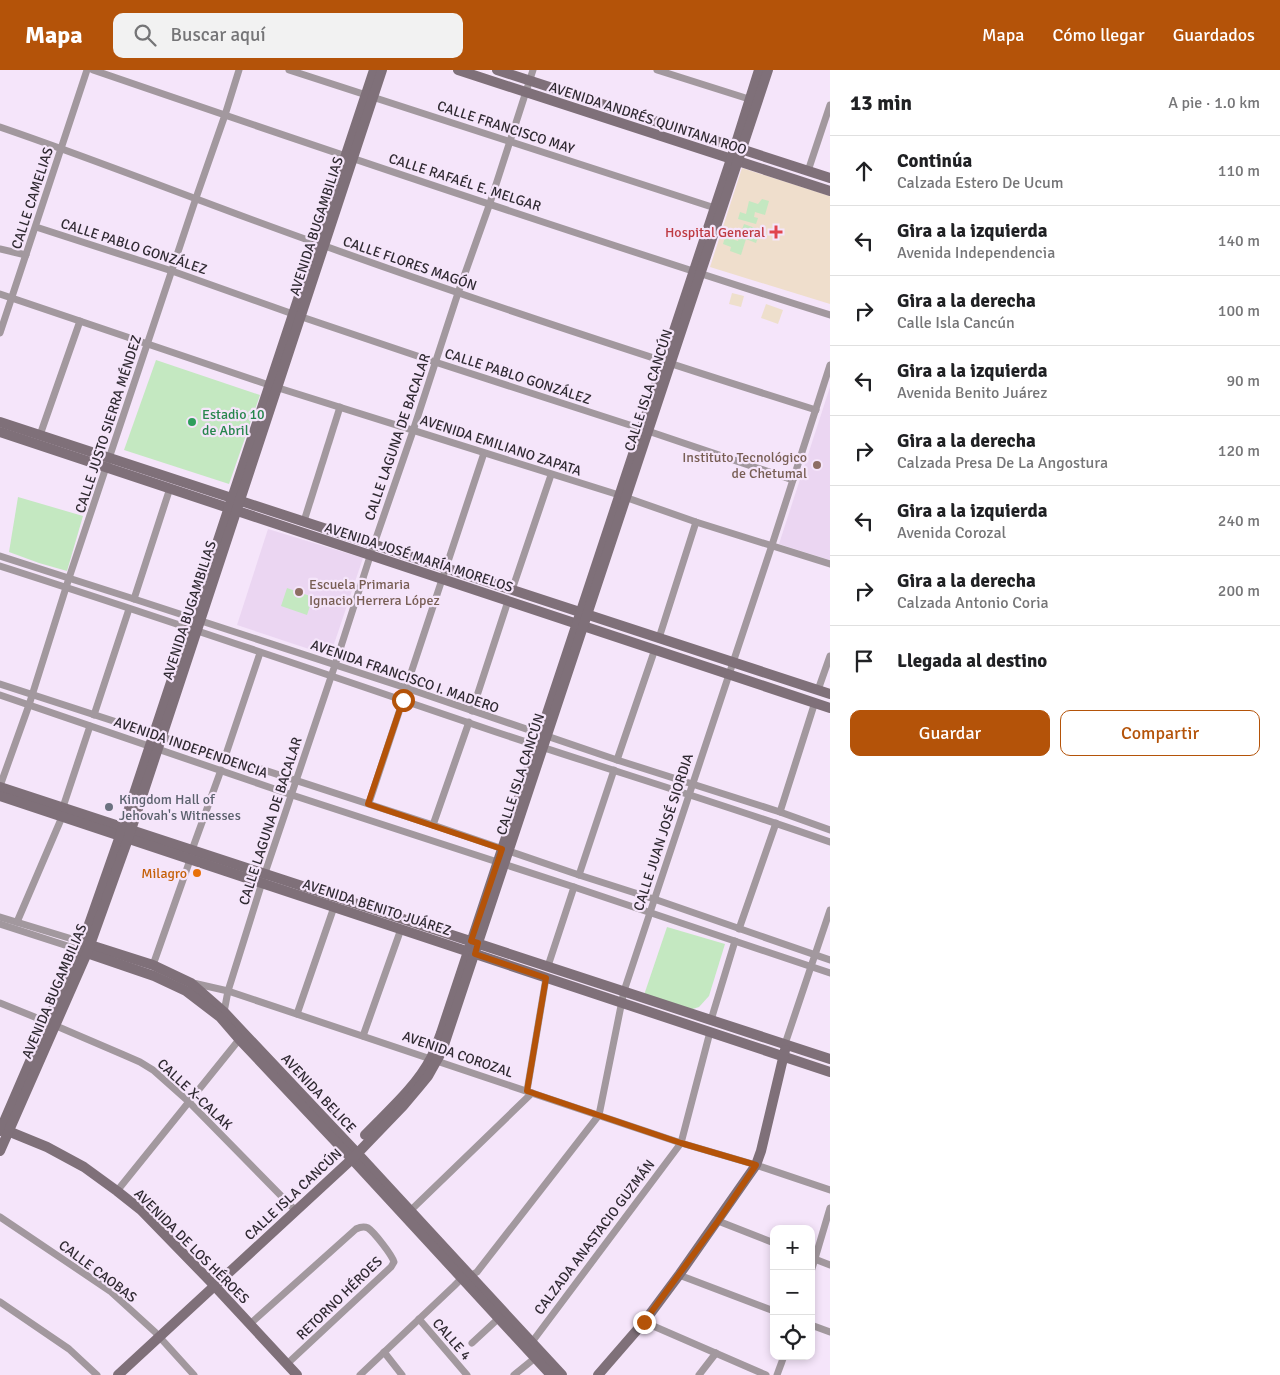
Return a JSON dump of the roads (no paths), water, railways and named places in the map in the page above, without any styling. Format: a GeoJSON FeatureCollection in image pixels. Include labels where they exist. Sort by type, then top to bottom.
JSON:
{"type":"FeatureCollection","features":[{"type":"Feature","properties":{"kind":"main road","name":"AVENIDA BUGAMBILIAS"},"geometry":{"type":"LineString","coordinates":[[369,97],[374,70]]}},
{"type":"Feature","properties":{"kind":"main road","name":"AVENIDA BUGAMBILIAS"},"geometry":{"type":"LineString","coordinates":[[0,1151],[3,1130],[85,948],[154,747],[369,97],[382,70]]}},
{"type":"Feature","properties":{"kind":"main road","name":"AVENIDA ANDRÉS QUINTANA ROO"},"geometry":{"type":"LineString","coordinates":[[458,70],[830,192]]}},
{"type":"Feature","properties":{"kind":"main road","name":"AVENIDA ANDRÉS QUINTANA ROO"},"geometry":{"type":"LineString","coordinates":[[497,70],[830,178]]}},
{"type":"Feature","properties":{"kind":"main road","name":"CALLE ISLA CANCÚN"},"geometry":{"type":"LineString","coordinates":[[754,101],[759,70]]}},
{"type":"Feature","properties":{"kind":"main road","name":"CALLE ISLA CANCÚN"},"geometry":{"type":"LineString","coordinates":[[118,1375],[212,1283],[403,1106],[428,1076],[441,1033],[475,942],[754,101],[768,70]]}},
{"type":"Feature","properties":{"kind":"main road","name":"CALLE ISLA CANCÚN"},"geometry":{"type":"LineString","coordinates":[[697,273],[715,208],[735,161]]}},
{"type":"Feature","properties":{"kind":"main road","name":"AVENIDA JOSÉ MARÍA MORELOS"},"geometry":{"type":"LineString","coordinates":[[0,422],[40,435],[170,488],[304,521],[830,694]]}},
{"type":"Feature","properties":{"kind":"main road","name":"AVENIDA JOSÉ MARÍA MORELOS"},"geometry":{"type":"LineString","coordinates":[[0,432],[108,462],[234,504],[371,555],[830,708]]}},
{"type":"Feature","properties":{"kind":"main road","name":"AVENIDA BENITO JUÁREZ"},"geometry":{"type":"LineString","coordinates":[[0,786],[62,812]]}},
{"type":"Feature","properties":{"kind":"main road","name":"AVENIDA BENITO JUÁREZ"},"geometry":{"type":"LineString","coordinates":[[0,796],[62,812],[264,878],[475,942],[830,1059]]}},
{"type":"Feature","properties":{"kind":"main road","name":"AVENIDA BENITO JUÁREZ"},"geometry":{"type":"LineString","coordinates":[[264,878],[334,907],[830,1072]]}},
{"type":"Feature","properties":{"kind":"main road","name":"AVENIDA BELICE"},"geometry":{"type":"LineString","coordinates":[[85,948],[153,965],[191,983],[224,1012],[242,1037]]}},
{"type":"Feature","properties":{"kind":"main road","name":"AVENIDA BELICE"},"geometry":{"type":"LineString","coordinates":[[85,948],[186,991],[220,1017],[242,1037],[466,1277],[532,1342],[562,1375]]}},
{"type":"Feature","properties":{"kind":"main road"},"geometry":{"type":"LineString","coordinates":[[598,1375],[644,1322],[718,1221],[756,1165],[786,1044]]}},
{"type":"Feature","properties":{"kind":"main road","name":"AVENIDA DE LOS HÉROES"},"geometry":{"type":"LineString","coordinates":[[3,1130],[47,1147],[84,1167],[141,1210],[297,1375]]}},
{"type":"Feature","properties":{"kind":"main road","name":"AVENIDA BELICE"},"geometry":{"type":"LineString","coordinates":[[352,1154],[410,1211],[499,1318],[551,1375]]}},
{"type":"Feature","properties":{"kind":"main road","name":"CALLE ISLA CANCÚN"},"geometry":{"type":"LineString","coordinates":[[109,1375],[157,1335]]}},
{"type":"Feature","properties":{"kind":"street","name":"CALLE CAMELIAS"},"geometry":{"type":"LineString","coordinates":[[0,333],[87,70]]}},
{"type":"Feature","properties":{"kind":"street","name":"CALLE RAFAÉL E. MELGAR"},"geometry":{"type":"LineString","coordinates":[[93,70],[697,273],[830,315]]}},
{"type":"Feature","properties":{"kind":"street","name":"CALLE JUSTO SIERRA MÉNDEZ"},"geometry":{"type":"LineString","coordinates":[[0,786],[33,695],[69,578],[239,70]]}},
{"type":"Feature","properties":{"kind":"street","name":"CALLE FRANCISCO MAY"},"geometry":{"type":"LineString","coordinates":[[289,70],[715,208]]}},
{"type":"Feature","properties":{"kind":"street","name":"CALLE LAGUNA DE BACALAR"},"geometry":{"type":"LineString","coordinates":[[224,1012],[228,991],[264,878],[533,70]]}},
{"type":"Feature","properties":{"kind":"street"},"geometry":{"type":"LineString","coordinates":[[657,70],[754,101]]}},
{"type":"Feature","properties":{"kind":"street"},"geometry":{"type":"LineString","coordinates":[[808,171],[830,105]]}},
{"type":"Feature","properties":{"kind":"street","name":"CALLE FLORES MAGÓN"},"geometry":{"type":"LineString","coordinates":[[0,127],[62,148],[320,245],[458,293],[667,363],[816,410]]}},
{"type":"Feature","properties":{"kind":"street","name":"CALLE PABLO GONZÁLEZ"},"geometry":{"type":"LineString","coordinates":[[36,227],[172,271],[435,362],[793,480]]}},
{"type":"Feature","properties":{"kind":"street"},"geometry":{"type":"LineString","coordinates":[[0,249],[26,256]]}},
{"type":"Feature","properties":{"kind":"street","name":"AVENIDA EMILIANO ZAPATA"},"geometry":{"type":"LineString","coordinates":[[0,294],[340,408],[830,564]]}},
{"type":"Feature","properties":{"kind":"street"},"geometry":{"type":"LineString","coordinates":[[40,435],[80,321]]}},
{"type":"Feature","properties":{"kind":"street","name":"CALLE JUAN JOSÉ SIORDIA"},"geometry":{"type":"LineString","coordinates":[[360,1375],[466,1277],[477,1272],[599,1115],[624,991],[830,365]]}},
{"type":"Feature","properties":{"kind":"street"},"geometry":{"type":"LineString","coordinates":[[304,521],[340,408]]}},
{"type":"Feature","properties":{"kind":"street"},"geometry":{"type":"LineString","coordinates":[[406,688],[484,453]]}},
{"type":"Feature","properties":{"kind":"street"},"geometry":{"type":"LineString","coordinates":[[512,590],[551,475]]}},
{"type":"Feature","properties":{"kind":"street"},"geometry":{"type":"LineString","coordinates":[[134,598],[170,488]]}},
{"type":"Feature","properties":{"kind":"street"},"geometry":{"type":"LineString","coordinates":[[659,638],[696,522]]}},
{"type":"Feature","properties":{"kind":"street","name":"AVENIDA FRANCISCO I. MADERO"},"geometry":{"type":"LineString","coordinates":[[0,556],[134,598],[260,653],[469,722],[617,760],[830,830]]}},
{"type":"Feature","properties":{"kind":"street","name":"AVENIDA FRANCISCO I. MADERO"},"geometry":{"type":"LineString","coordinates":[[0,566],[129,608],[194,624],[406,688],[472,711],[614,770],[830,842]]}},
{"type":"Feature","properties":{"kind":"street"},"geometry":{"type":"LineString","coordinates":[[472,711],[508,601]]}},
{"type":"Feature","properties":{"kind":"street"},"geometry":{"type":"LineString","coordinates":[[94,715],[129,608]]}},
{"type":"Feature","properties":{"kind":"street"},"geometry":{"type":"LineString","coordinates":[[617,760],[655,649]]}},
{"type":"Feature","properties":{"kind":"street"},"geometry":{"type":"LineString","coordinates":[[225,758],[260,653]]}},
{"type":"Feature","properties":{"kind":"street"},"geometry":{"type":"LineString","coordinates":[[818,690],[830,656]]}},
{"type":"Feature","properties":{"kind":"street","name":"AVENIDA INDEPENDENCIA"},"geometry":{"type":"LineString","coordinates":[[0,684],[433,825],[830,960]]}},
{"type":"Feature","properties":{"kind":"street","name":"AVENIDA INDEPENDENCIA"},"geometry":{"type":"LineString","coordinates":[[0,696],[830,973]]}},
{"type":"Feature","properties":{"kind":"street"},"geometry":{"type":"LineString","coordinates":[[368,804],[403,700]]}},
{"type":"Feature","properties":{"kind":"street"},"geometry":{"type":"LineString","coordinates":[[780,812],[814,702]]}},
{"type":"Feature","properties":{"kind":"street"},"geometry":{"type":"LineString","coordinates":[[433,825],[469,722]]}},
{"type":"Feature","properties":{"kind":"street"},"geometry":{"type":"LineString","coordinates":[[17,922],[62,812],[90,726]]}},
{"type":"Feature","properties":{"kind":"street"},"geometry":{"type":"LineString","coordinates":[[153,965],[221,770]]}},
{"type":"Feature","properties":{"kind":"street"},"geometry":{"type":"LineString","coordinates":[[579,875],[614,770]]}},
{"type":"Feature","properties":{"kind":"street"},"geometry":{"type":"LineString","coordinates":[[739,929],[776,823]]}},
{"type":"Feature","properties":{"kind":"street"},"geometry":{"type":"LineString","coordinates":[[548,966],[574,887]]}},
{"type":"Feature","properties":{"kind":"street"},"geometry":{"type":"LineString","coordinates":[[297,1014],[334,907]]}},
{"type":"Feature","properties":{"kind":"street"},"geometry":{"type":"LineString","coordinates":[[786,1044],[830,910]]}},
{"type":"Feature","properties":{"kind":"street","name":"AVENIDA BELICE"},"geometry":{"type":"LineString","coordinates":[[0,917],[85,948]]}},
{"type":"Feature","properties":{"kind":"street","name":"AVENIDA BELICE"},"geometry":{"type":"LineString","coordinates":[[0,924],[85,948]]}},
{"type":"Feature","properties":{"kind":"street"},"geometry":{"type":"LineString","coordinates":[[364,1036],[401,929]]}},
{"type":"Feature","properties":{"kind":"street"},"geometry":{"type":"LineString","coordinates":[[711,1020],[735,941]]}},
{"type":"Feature","properties":{"kind":"street"},"geometry":{"type":"LineString","coordinates":[[410,1211],[530,1092],[546,978]]}},
{"type":"Feature","properties":{"kind":"street","name":"AVENIDA COROZAL"},"geometry":{"type":"LineString","coordinates":[[191,983],[228,991],[681,1143],[756,1165],[830,1190]]}},
{"type":"Feature","properties":{"kind":"street","name":"CALLE X-CALAK"},"geometry":{"type":"LineString","coordinates":[[0,1003],[140,1062],[153,1070],[188,1102],[293,1208]]}},
{"type":"Feature","properties":{"kind":"street","name":"CALZADA ANASTACIO GUZMÁN"},"geometry":{"type":"LineString","coordinates":[[532,1342],[681,1143],[710,1032]]}},
{"type":"Feature","properties":{"kind":"street"},"geometry":{"type":"LineString","coordinates":[[117,1191],[242,1037]]}},
{"type":"Feature","properties":{"kind":"street"},"geometry":{"type":"LineString","coordinates":[[815,1252],[830,1208]]}},
{"type":"Feature","properties":{"kind":"street","name":"CALLE CAOBAS"},"geometry":{"type":"LineString","coordinates":[[0,1217],[110,1291],[157,1335],[194,1375]]}},
{"type":"Feature","properties":{"kind":"street"},"geometry":{"type":"LineString","coordinates":[[718,1221],[770,1241]]}},
{"type":"Feature","properties":{"kind":"street","name":"RETORNO HÉROES"},"geometry":{"type":"LineString","coordinates":[[250,1324],[356,1229],[362,1227],[368,1229],[392,1256],[394,1262],[391,1267],[287,1364]]}},
{"type":"Feature","properties":{"kind":"street"},"geometry":{"type":"LineString","coordinates":[[815,1259],[830,1265]]}},
{"type":"Feature","properties":{"kind":"street"},"geometry":{"type":"LineString","coordinates":[[679,1275],[770,1309]]}},
{"type":"Feature","properties":{"kind":"street"},"geometry":{"type":"LineString","coordinates":[[0,1302],[69,1349],[97,1375]]}},
{"type":"Feature","properties":{"kind":"street"},"geometry":{"type":"LineString","coordinates":[[472,1343],[499,1318]]}},
{"type":"Feature","properties":{"kind":"street","name":"CALLE 4"},"geometry":{"type":"LineString","coordinates":[[419,1320],[467,1375]]}},
{"type":"Feature","properties":{"kind":"street"},"geometry":{"type":"LineString","coordinates":[[644,1322],[766,1375]]}},
{"type":"Feature","properties":{"kind":"street"},"geometry":{"type":"LineString","coordinates":[[815,1326],[830,1332]]}},
{"type":"Feature","properties":{"kind":"street"},"geometry":{"type":"LineString","coordinates":[[384,1352],[402,1375]]}},
{"type":"Feature","properties":{"kind":"street"},"geometry":{"type":"LineString","coordinates":[[700,1375],[716,1353]]}},
{"type":"Feature","properties":{"kind":"street"},"geometry":{"type":"LineString","coordinates":[[514,1375],[535,1358]]}},
{"type":"Feature","properties":{"kind":"street"},"geometry":{"type":"LineString","coordinates":[[777,1375],[783,1360]]}},
{"type":"Feature","properties":{"kind":"place","name":"Hospital General"},"geometry":{"type":"Point","coordinates":[776,232]}},
{"type":"Feature","properties":{"kind":"place","name":"Estadio 10 de Abril"},"geometry":{"type":"Point","coordinates":[192,422]}},
{"type":"Feature","properties":{"kind":"place","name":"Instituto Tecnológico de Chetumal"},"geometry":{"type":"Point","coordinates":[817,465]}},
{"type":"Feature","properties":{"kind":"place","name":"Escuela Primaria Ignacio Herrera López"},"geometry":{"type":"Point","coordinates":[299,592]}},
{"type":"Feature","properties":{"kind":"place","name":"Kingdom Hall of Jehovah's Witnesses"},"geometry":{"type":"Point","coordinates":[109,807]}},
{"type":"Feature","properties":{"kind":"place","name":"Milagro"},"geometry":{"type":"Point","coordinates":[197,873]}}]}
